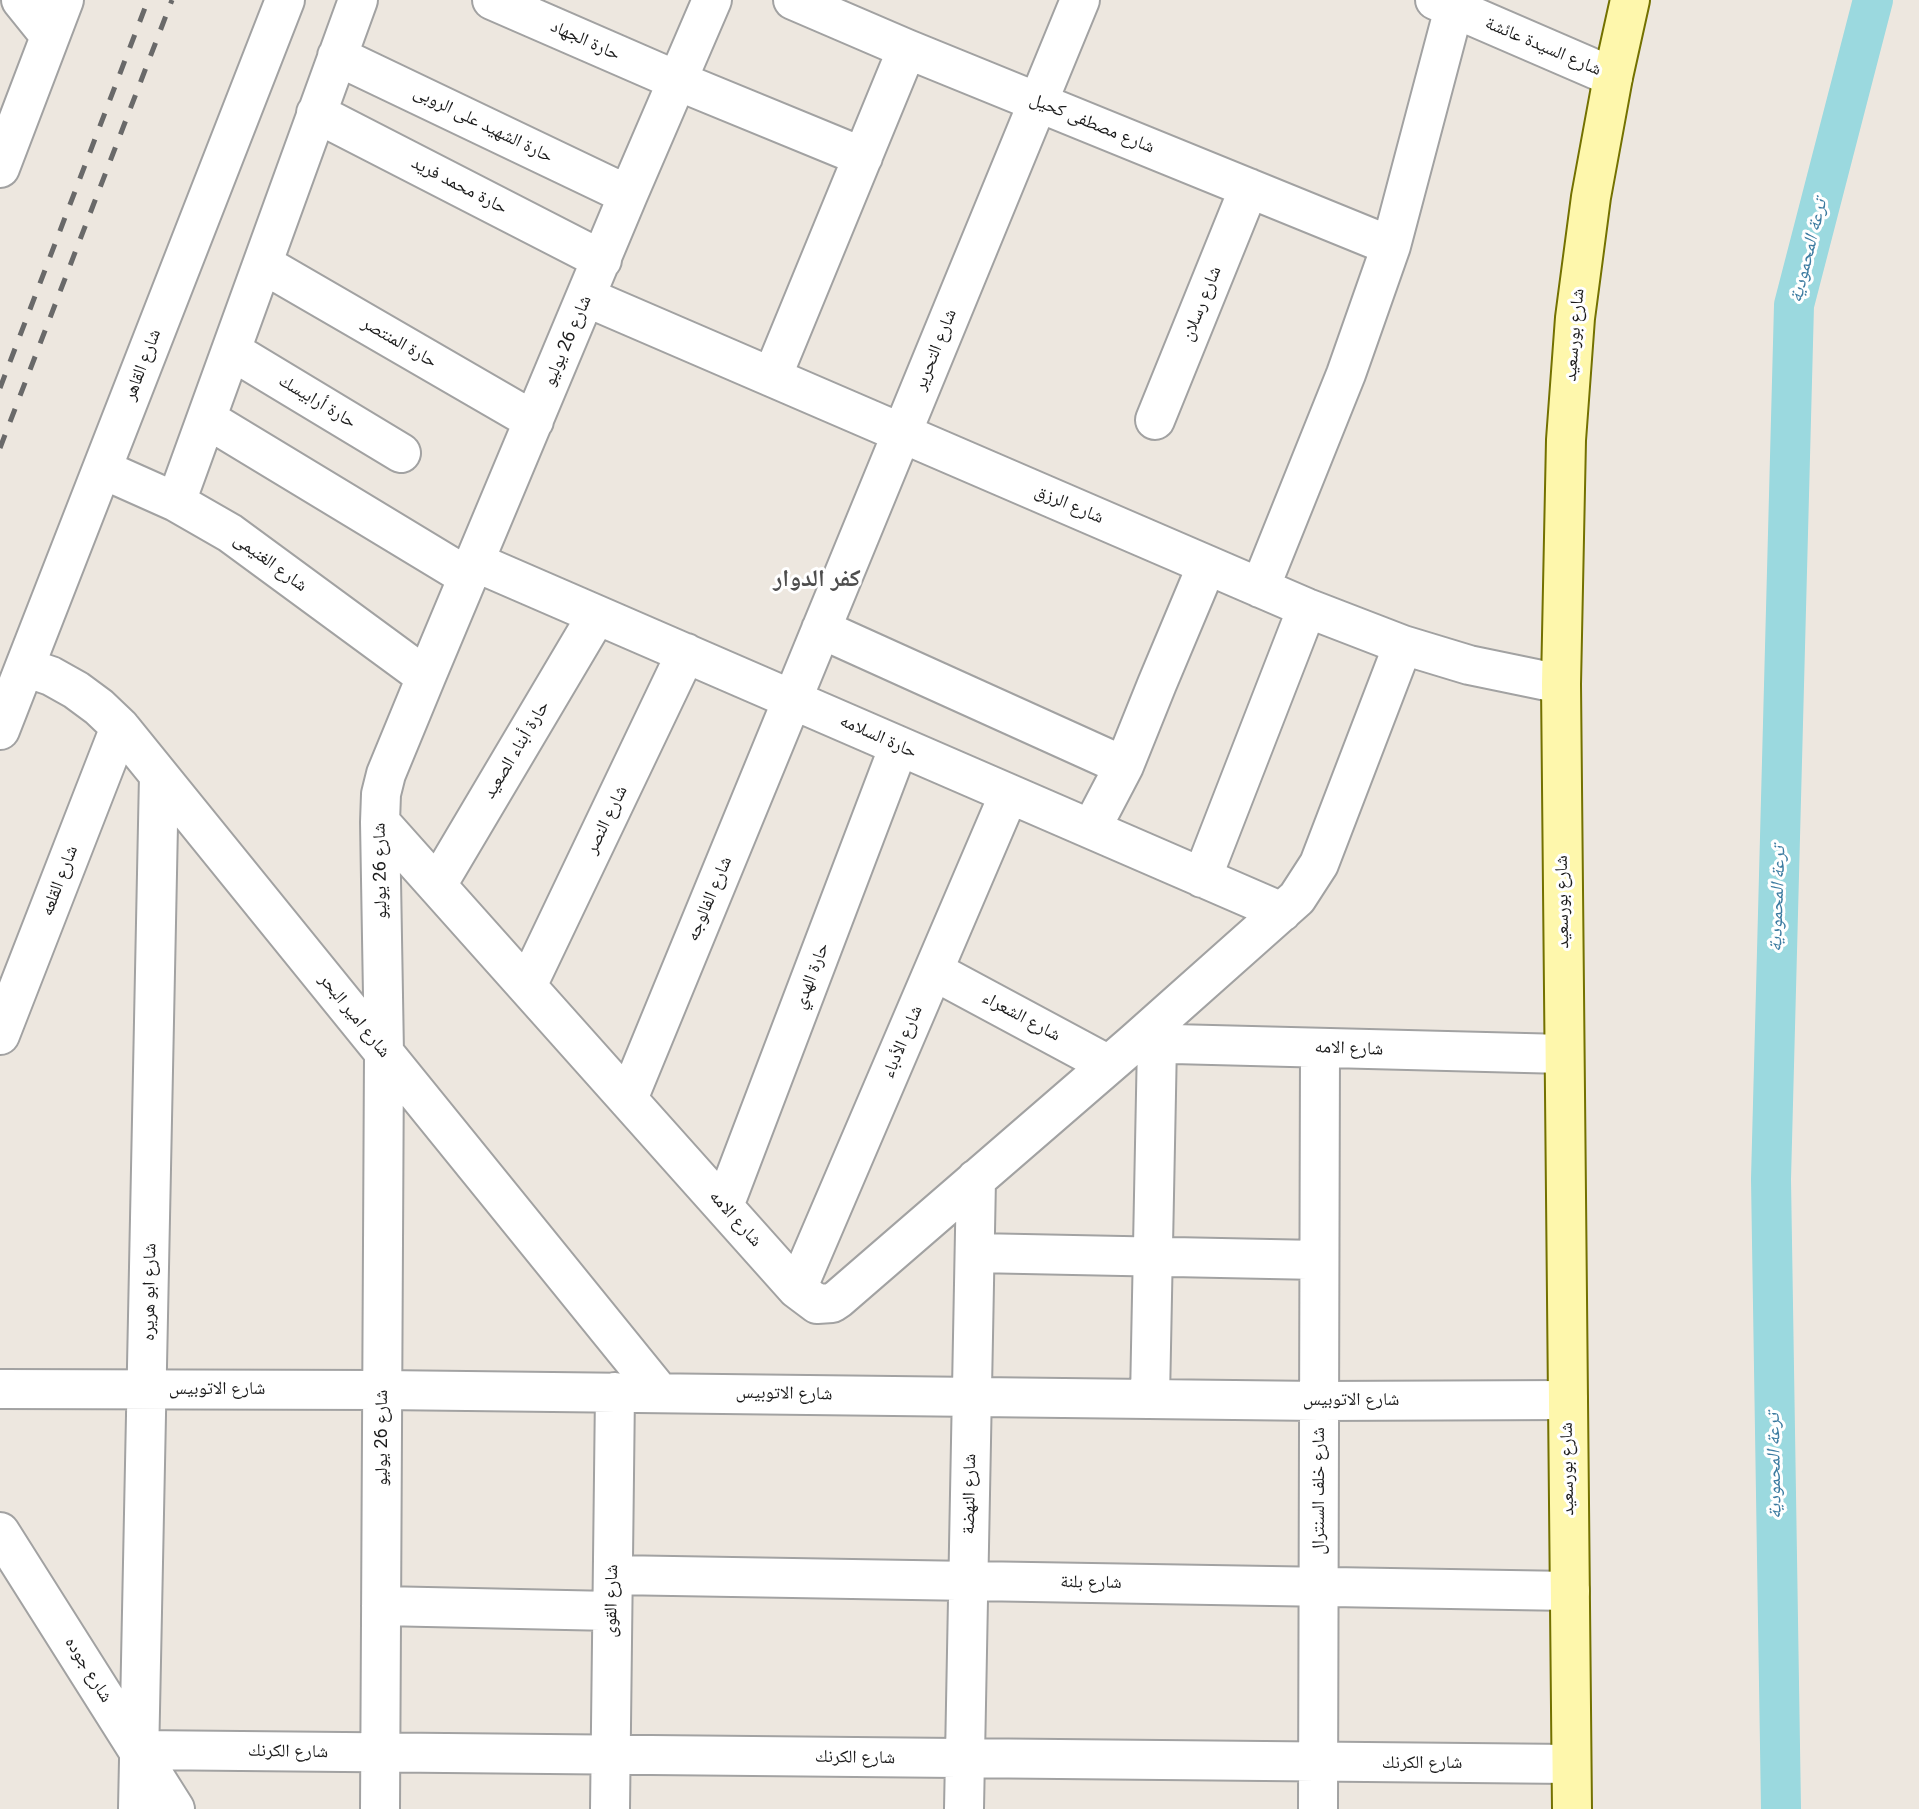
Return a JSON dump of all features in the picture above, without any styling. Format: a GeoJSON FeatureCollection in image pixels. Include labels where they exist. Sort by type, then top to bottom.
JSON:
{"type":"FeatureCollection","features":[{"type":"Feature","properties":{"kind":"main road","name":"شارع بورسعيد"},"geometry":{"type":"LineString","coordinates":[[1572,1809],[1561,684],[1566,440],[1575,318],[1591,197],[1612,76],[1630,0]]}},
{"type":"Feature","properties":{"kind":"street"},"geometry":{"type":"LineString","coordinates":[[20,0],[50,36]]}},
{"type":"Feature","properties":{"kind":"street"},"geometry":{"type":"LineString","coordinates":[[0,168],[64,0]]}},
{"type":"Feature","properties":{"kind":"street","name":"شارع القاهر"},"geometry":{"type":"LineString","coordinates":[[0,730],[285,0]]}},
{"type":"Feature","properties":{"kind":"street"},"geometry":{"type":"LineString","coordinates":[[176,502],[358,0]]}},
{"type":"Feature","properties":{"kind":"street","name":"حارة الجهاد"},"geometry":{"type":"LineString","coordinates":[[492,0],[678,81],[863,157]]}},
{"type":"Feature","properties":{"kind":"street","name":"شارع 26 يوليو"},"geometry":{"type":"LineString","coordinates":[[380,1809],[384,1053],[380,822],[382,794],[386,774],[426,677],[712,0]]}},
{"type":"Feature","properties":{"kind":"street","name":"شارع مصطفى كحيل"},"geometry":{"type":"LineString","coordinates":[[793,0],[1391,246]]}},
{"type":"Feature","properties":{"kind":"street","name":"شارع التحرير"},"geometry":{"type":"LineString","coordinates":[[793,700],[1080,0]]}},
{"type":"Feature","properties":{"kind":"street"},"geometry":{"type":"LineString","coordinates":[[1260,588],[1346,374],[1391,246],[1445,4]]}},
{"type":"Feature","properties":{"kind":"street","name":"شارع السيدة عائشة"},"geometry":{"type":"LineString","coordinates":[[1445,4],[1612,76]]}},
{"type":"Feature","properties":{"kind":"street"},"geometry":{"type":"LineString","coordinates":[[772,377],[907,49]]}},
{"type":"Feature","properties":{"kind":"street","name":"حارة الشهيد على الروبى"},"geometry":{"type":"LineString","coordinates":[[337,56],[628,195]]}},
{"type":"Feature","properties":{"kind":"street","name":"حارة محمد فريد"},"geometry":{"type":"LineString","coordinates":[[316,113],[602,260]]}},
{"type":"Feature","properties":{"kind":"street","name":"شارع رسلان"},"geometry":{"type":"LineString","coordinates":[[1155,420],[1249,188]]}},
{"type":"Feature","properties":{"kind":"street","name":"حارة المنتصر"},"geometry":{"type":"LineString","coordinates":[[263,264],[534,421]]}},
{"type":"Feature","properties":{"kind":"street","name":"شارع الرزق"},"geometry":{"type":"LineString","coordinates":[[586,297],[1307,608],[1403,645],[1469,665],[1561,684]]}},
{"type":"Feature","properties":{"kind":"street","name":"حارة أرابيسك"},"geometry":{"type":"LineString","coordinates":[[232,351],[401,453]]}},
{"type":"Feature","properties":{"kind":"street","name":"حارة السلامه"},"geometry":{"type":"LineString","coordinates":[[207,419],[471,569],[597,615],[1282,912]]}},
{"type":"Feature","properties":{"kind":"street","name":"شارع الغنيمى"},"geometry":{"type":"LineString","coordinates":[[102,469],[176,502],[248,545],[426,677]]}},
{"type":"Feature","properties":{"kind":"street"},"geometry":{"type":"LineString","coordinates":[[1091,829],[1124,766],[1207,565]]}},
{"type":"Feature","properties":{"kind":"street"},"geometry":{"type":"LineString","coordinates":[[1202,878],[1307,608]]}},
{"type":"Feature","properties":{"kind":"street","name":"حارة أبناء الصعيد"},"geometry":{"type":"LineString","coordinates":[[437,885],[597,615]]}},
{"type":"Feature","properties":{"kind":"street"},"geometry":{"type":"LineString","coordinates":[[821,629],[1124,766]]}},
{"type":"Feature","properties":{"kind":"street","name":"شارع الامه"},"geometry":{"type":"LineString","coordinates":[[380,822],[797,1289],[817,1304],[832,1303],[976,1179],[1133,1050],[1297,898],[1319,864],[1403,645]]}},
{"type":"Feature","properties":{"kind":"street","name":"شارع النصر"},"geometry":{"type":"LineString","coordinates":[[527,986],[686,653]]}},
{"type":"Feature","properties":{"kind":"street","name":"شارع امير البحر"},"geometry":{"type":"LineString","coordinates":[[24,667],[51,676],[76,690],[120,727],[660,1393]]}},
{"type":"Feature","properties":{"kind":"street","name":"شارع الفالوجه"},"geometry":{"type":"LineString","coordinates":[[628,1099],[793,700]]}},
{"type":"Feature","properties":{"kind":"street","name":"شارع القلعه"},"geometry":{"type":"LineString","coordinates":[[0,1035],[120,727]]}},
{"type":"Feature","properties":{"kind":"street","name":"حارة الهدي"},"geometry":{"type":"LineString","coordinates":[[724,1206],[899,746]]}},
{"type":"Feature","properties":{"kind":"street","name":"شارع ابو هريره"},"geometry":{"type":"LineString","coordinates":[[138,1809],[159,775]]}},
{"type":"Feature","properties":{"kind":"street","name":"شارع الأدباء"},"geometry":{"type":"LineString","coordinates":[[797,1289],[1009,794]]}},
{"type":"Feature","properties":{"kind":"street","name":"شارع الشعراء"},"geometry":{"type":"LineString","coordinates":[[934,971],[1133,1050]]}},
{"type":"Feature","properties":{"kind":"street","name":"شارع الامه"},"geometry":{"type":"LineString","coordinates":[[1133,1050],[1320,1048],[1564,1054]]}},
{"type":"Feature","properties":{"kind":"street","name":"شارع خلف السنترال"},"geometry":{"type":"LineString","coordinates":[[1318,1809],[1320,1048]]}},
{"type":"Feature","properties":{"kind":"street"},"geometry":{"type":"LineString","coordinates":[[1133,1050],[1153,1256],[1150,1398]]}},
{"type":"Feature","properties":{"kind":"street","name":"شارع النهضة"},"geometry":{"type":"LineString","coordinates":[[964,1809],[976,1179]]}},
{"type":"Feature","properties":{"kind":"street"},"geometry":{"type":"LineString","coordinates":[[975,1253],[1318,1260]]}},
{"type":"Feature","properties":{"kind":"street","name":"شارع الاتوبيس"},"geometry":{"type":"LineString","coordinates":[[0,1389],[615,1392],[1319,1401],[1568,1400]]}},
{"type":"Feature","properties":{"kind":"street","name":"شارع القوى"},"geometry":{"type":"LineString","coordinates":[[610,1809],[615,1392]]}},
{"type":"Feature","properties":{"kind":"street","name":"شارع جوده"},"geometry":{"type":"LineString","coordinates":[[2,1549],[139,1750],[175,1809]]}},
{"type":"Feature","properties":{"kind":"street","name":"شارع بلنة"},"geometry":{"type":"LineString","coordinates":[[381,1606],[612,1593],[969,1581],[1570,1591]]}},
{"type":"Feature","properties":{"kind":"street","name":"شارع الكرنك"},"geometry":{"type":"LineString","coordinates":[[139,1750],[1572,1764]]}},
{"type":"Feature","properties":{"kind":"waterway","name":"ترعة المحمودية"},"geometry":{"type":"LineString","coordinates":[[1781,1809],[1771,1179],[1794,305],[1873,0]]}},
{"type":"Feature","properties":{"kind":"railway"},"geometry":{"type":"LineString","coordinates":[[0,388],[148,0]]}},
{"type":"Feature","properties":{"kind":"railway"},"geometry":{"type":"LineString","coordinates":[[0,448],[172,0]]}},
{"type":"Feature","properties":{"kind":"district","name":"كفر الدوار"},"geometry":{"type":"Point","coordinates":[817,580]}}]}
